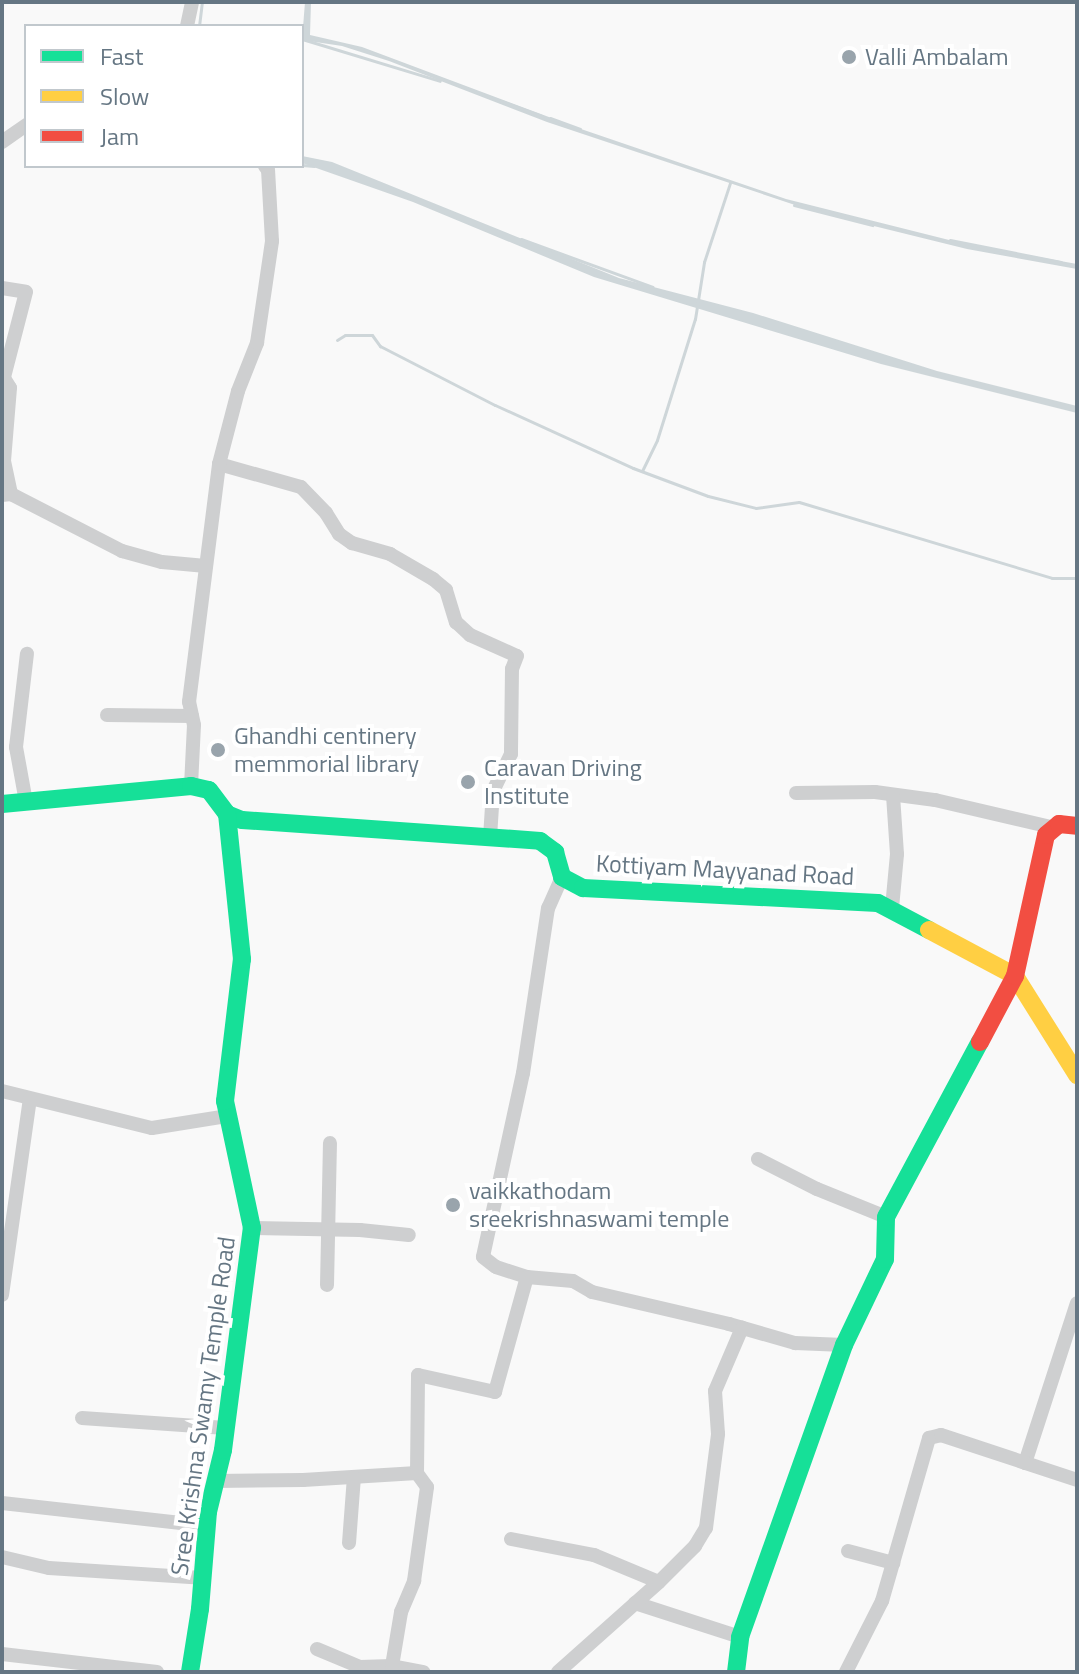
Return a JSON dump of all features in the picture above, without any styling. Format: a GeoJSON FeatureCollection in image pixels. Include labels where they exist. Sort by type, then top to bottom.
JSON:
{"type":"FeatureCollection","features":[{"type":"Feature","properties":{"kind":"street"},"geometry":{"type":"LineString","coordinates":[[187,24],[192,2]]}},
{"type":"Feature","properties":{"kind":"street"},"geometry":{"type":"LineString","coordinates":[[2,142],[24,126]]}},
{"type":"Feature","properties":{"kind":"street"},"geometry":{"type":"LineString","coordinates":[[191,786],[192,716],[189,702],[219,464],[238,391],[257,343],[273,231],[266,168]]}},
{"type":"Feature","properties":{"kind":"street"},"geometry":{"type":"LineString","coordinates":[[2,288],[26,292],[3,376],[10,388],[4,461],[7,494],[122,551],[162,562],[206,566]]}},
{"type":"Feature","properties":{"kind":"street"},"geometry":{"type":"LineString","coordinates":[[219,464],[301,487],[326,513],[339,534],[352,543],[390,554],[433,579],[446,590],[456,622],[517,656],[512,669],[511,754],[493,791],[490,838]]}},
{"type":"Feature","properties":{"kind":"street"},"geometry":{"type":"LineString","coordinates":[[26,802],[16,747],[27,654]]}},
{"type":"Feature","properties":{"kind":"street"},"geometry":{"type":"LineString","coordinates":[[107,715],[192,716]]}},
{"type":"Feature","properties":{"kind":"street"},"geometry":{"type":"LineString","coordinates":[[2,804],[191,786],[209,790],[227,814]]}},
{"type":"Feature","properties":{"kind":"street"},"geometry":{"type":"LineString","coordinates":[[796,793],[893,795],[1051,827],[1059,824],[1077,826]]}},
{"type":"Feature","properties":{"kind":"street"},"geometry":{"type":"LineString","coordinates":[[892,908],[897,854],[893,795]]}},
{"type":"Feature","properties":{"kind":"street","name":"Kottiyam Mayyanad Road"},"geometry":{"type":"LineString","coordinates":[[227,814],[242,820],[540,841],[555,852],[562,877],[583,888],[852,899],[892,908],[1015,976],[1077,1075]]}},
{"type":"Feature","properties":{"kind":"street","name":"Sree Krishna Swamy Temple Road"},"geometry":{"type":"LineString","coordinates":[[190,1672],[214,1481],[226,1428],[252,1228],[225,1101],[242,959],[227,814]]}},
{"type":"Feature","properties":{"kind":"street"},"geometry":{"type":"LineString","coordinates":[[736,1672],[740,1637],[844,1345],[885,1259],[886,1217],[1015,976],[1046,835],[1051,827]]}},
{"type":"Feature","properties":{"kind":"street"},"geometry":{"type":"LineString","coordinates":[[562,877],[548,908],[523,1073],[482,1250],[485,1260],[527,1277],[573,1281],[592,1292],[795,1343],[844,1345]]}},
{"type":"Feature","properties":{"kind":"street"},"geometry":{"type":"LineString","coordinates":[[2,1091],[152,1128],[228,1116]]}},
{"type":"Feature","properties":{"kind":"street"},"geometry":{"type":"LineString","coordinates":[[2,1295],[30,1099]]}},
{"type":"Feature","properties":{"kind":"street"},"geometry":{"type":"LineString","coordinates":[[327,1285],[330,1143]]}},
{"type":"Feature","properties":{"kind":"street"},"geometry":{"type":"LineString","coordinates":[[758,1159],[817,1189],[886,1217]]}},
{"type":"Feature","properties":{"kind":"street"},"geometry":{"type":"LineString","coordinates":[[252,1228],[409,1235]]}},
{"type":"Feature","properties":{"kind":"street"},"geometry":{"type":"LineString","coordinates":[[392,1666],[401,1612],[414,1581],[427,1487],[417,1473],[418,1375],[495,1392],[527,1277]]}},
{"type":"Feature","properties":{"kind":"street"},"geometry":{"type":"LineString","coordinates":[[1025,1463],[1077,1303]]}},
{"type":"Feature","properties":{"kind":"street"},"geometry":{"type":"LineString","coordinates":[[558,1672],[659,1582],[695,1546],[706,1528],[718,1434],[715,1391],[742,1328]]}},
{"type":"Feature","properties":{"kind":"street"},"geometry":{"type":"LineString","coordinates":[[82,1418],[226,1428]]}},
{"type":"Feature","properties":{"kind":"street"},"geometry":{"type":"LineString","coordinates":[[846,1672],[882,1601],[929,1438],[941,1435],[1077,1480]]}},
{"type":"Feature","properties":{"kind":"street"},"geometry":{"type":"LineString","coordinates":[[214,1481],[417,1473]]}},
{"type":"Feature","properties":{"kind":"street"},"geometry":{"type":"LineString","coordinates":[[349,1543],[354,1477]]}},
{"type":"Feature","properties":{"kind":"street"},"geometry":{"type":"LineString","coordinates":[[2,1503],[208,1526]]}},
{"type":"Feature","properties":{"kind":"street"},"geometry":{"type":"LineString","coordinates":[[511,1539],[594,1555],[659,1582]]}},
{"type":"Feature","properties":{"kind":"street"},"geometry":{"type":"LineString","coordinates":[[848,1551],[893,1563]]}},
{"type":"Feature","properties":{"kind":"street"},"geometry":{"type":"LineString","coordinates":[[2,1557],[49,1568],[202,1578]]}},
{"type":"Feature","properties":{"kind":"street"},"geometry":{"type":"LineString","coordinates":[[635,1603],[740,1637]]}},
{"type":"Feature","properties":{"kind":"street"},"geometry":{"type":"LineString","coordinates":[[317,1649],[360,1667],[392,1666],[423,1672]]}},
{"type":"Feature","properties":{"kind":"street"},"geometry":{"type":"LineString","coordinates":[[2,1654],[157,1672]]}},
{"type":"Feature","properties":{"kind":"shaded area"},"geometry":{"type":"Polygon","coordinates":[[[305,2],[311,2],[310,35],[362,47],[581,129],[786,199],[961,243],[1077,264],[1077,269],[967,249],[813,211],[547,122],[389,61],[342,46],[304,40],[305,2]]]}},
{"type":"Feature","properties":{"kind":"shaded area"},"geometry":{"type":"Polygon","coordinates":[[[304,156],[332,162],[619,278],[753,313],[937,371],[1077,406],[1077,413],[881,364],[594,277],[413,202],[304,164],[304,156]]]}},
{"type":"Feature","properties":{"kind":"waterway"},"geometry":{"type":"LineString","coordinates":[[199,24],[202,2]]}},
{"type":"Feature","properties":{"kind":"waterway"},"geometry":{"type":"LineString","coordinates":[[304,40],[440,81]]}},
{"type":"Feature","properties":{"kind":"waterway"},"geometry":{"type":"LineString","coordinates":[[501,101],[542,116]]}},
{"type":"Feature","properties":{"kind":"waterway"},"geometry":{"type":"LineString","coordinates":[[550,118],[580,129]]}},
{"type":"Feature","properties":{"kind":"waterway"},"geometry":{"type":"LineString","coordinates":[[304,165],[314,166]]}},
{"type":"Feature","properties":{"kind":"waterway"},"geometry":{"type":"LineString","coordinates":[[642,471],[657,440],[695,319],[704,262],[730,183]]}},
{"type":"Feature","properties":{"kind":"waterway"},"geometry":{"type":"LineString","coordinates":[[794,205],[872,225]]}},
{"type":"Feature","properties":{"kind":"waterway"},"geometry":{"type":"LineString","coordinates":[[521,239],[653,287]]}},
{"type":"Feature","properties":{"kind":"waterway"},"geometry":{"type":"LineString","coordinates":[[950,240],[1061,262]]}},
{"type":"Feature","properties":{"kind":"waterway"},"geometry":{"type":"LineString","coordinates":[[337,340],[345,335],[372,335],[380,346],[495,405],[633,468],[708,496],[756,508],[799,502],[1052,578],[1077,578]]}},
{"type":"Feature","properties":{"kind":"traffic: fast"},"geometry":{"type":"LineString","coordinates":[[2,804],[191,786],[209,790],[227,814],[242,820],[540,841],[555,852],[562,877],[583,888],[878,903],[929,930]]}},
{"type":"Feature","properties":{"kind":"traffic: fast"},"geometry":{"type":"LineString","coordinates":[[190,1672],[200,1609],[208,1512],[223,1450],[252,1228],[225,1101],[242,959],[227,814]]}},
{"type":"Feature","properties":{"kind":"traffic: fast"},"geometry":{"type":"LineString","coordinates":[[736,1672],[740,1637],[844,1345],[885,1259],[886,1217],[980,1042]]}},
{"type":"Feature","properties":{"kind":"traffic: slow"},"geometry":{"type":"LineString","coordinates":[[929,930],[1015,976],[1077,1075]]}},
{"type":"Feature","properties":{"kind":"traffic: jam"},"geometry":{"type":"LineString","coordinates":[[980,1042],[1015,976],[1046,835],[1059,824],[1077,826]]}},
{"type":"Feature","properties":{"kind":"place","name":"Valli Ambalam"},"geometry":{"type":"Point","coordinates":[849,57]}},
{"type":"Feature","properties":{"kind":"place","name":"Ghandhi centinery memmorial library"},"geometry":{"type":"Point","coordinates":[218,750]}},
{"type":"Feature","properties":{"kind":"place","name":"Caravan Driving Institute"},"geometry":{"type":"Point","coordinates":[468,782]}},
{"type":"Feature","properties":{"kind":"place","name":"vaikkathodam sreekrishnaswami temple"},"geometry":{"type":"Point","coordinates":[453,1205]}}]}
